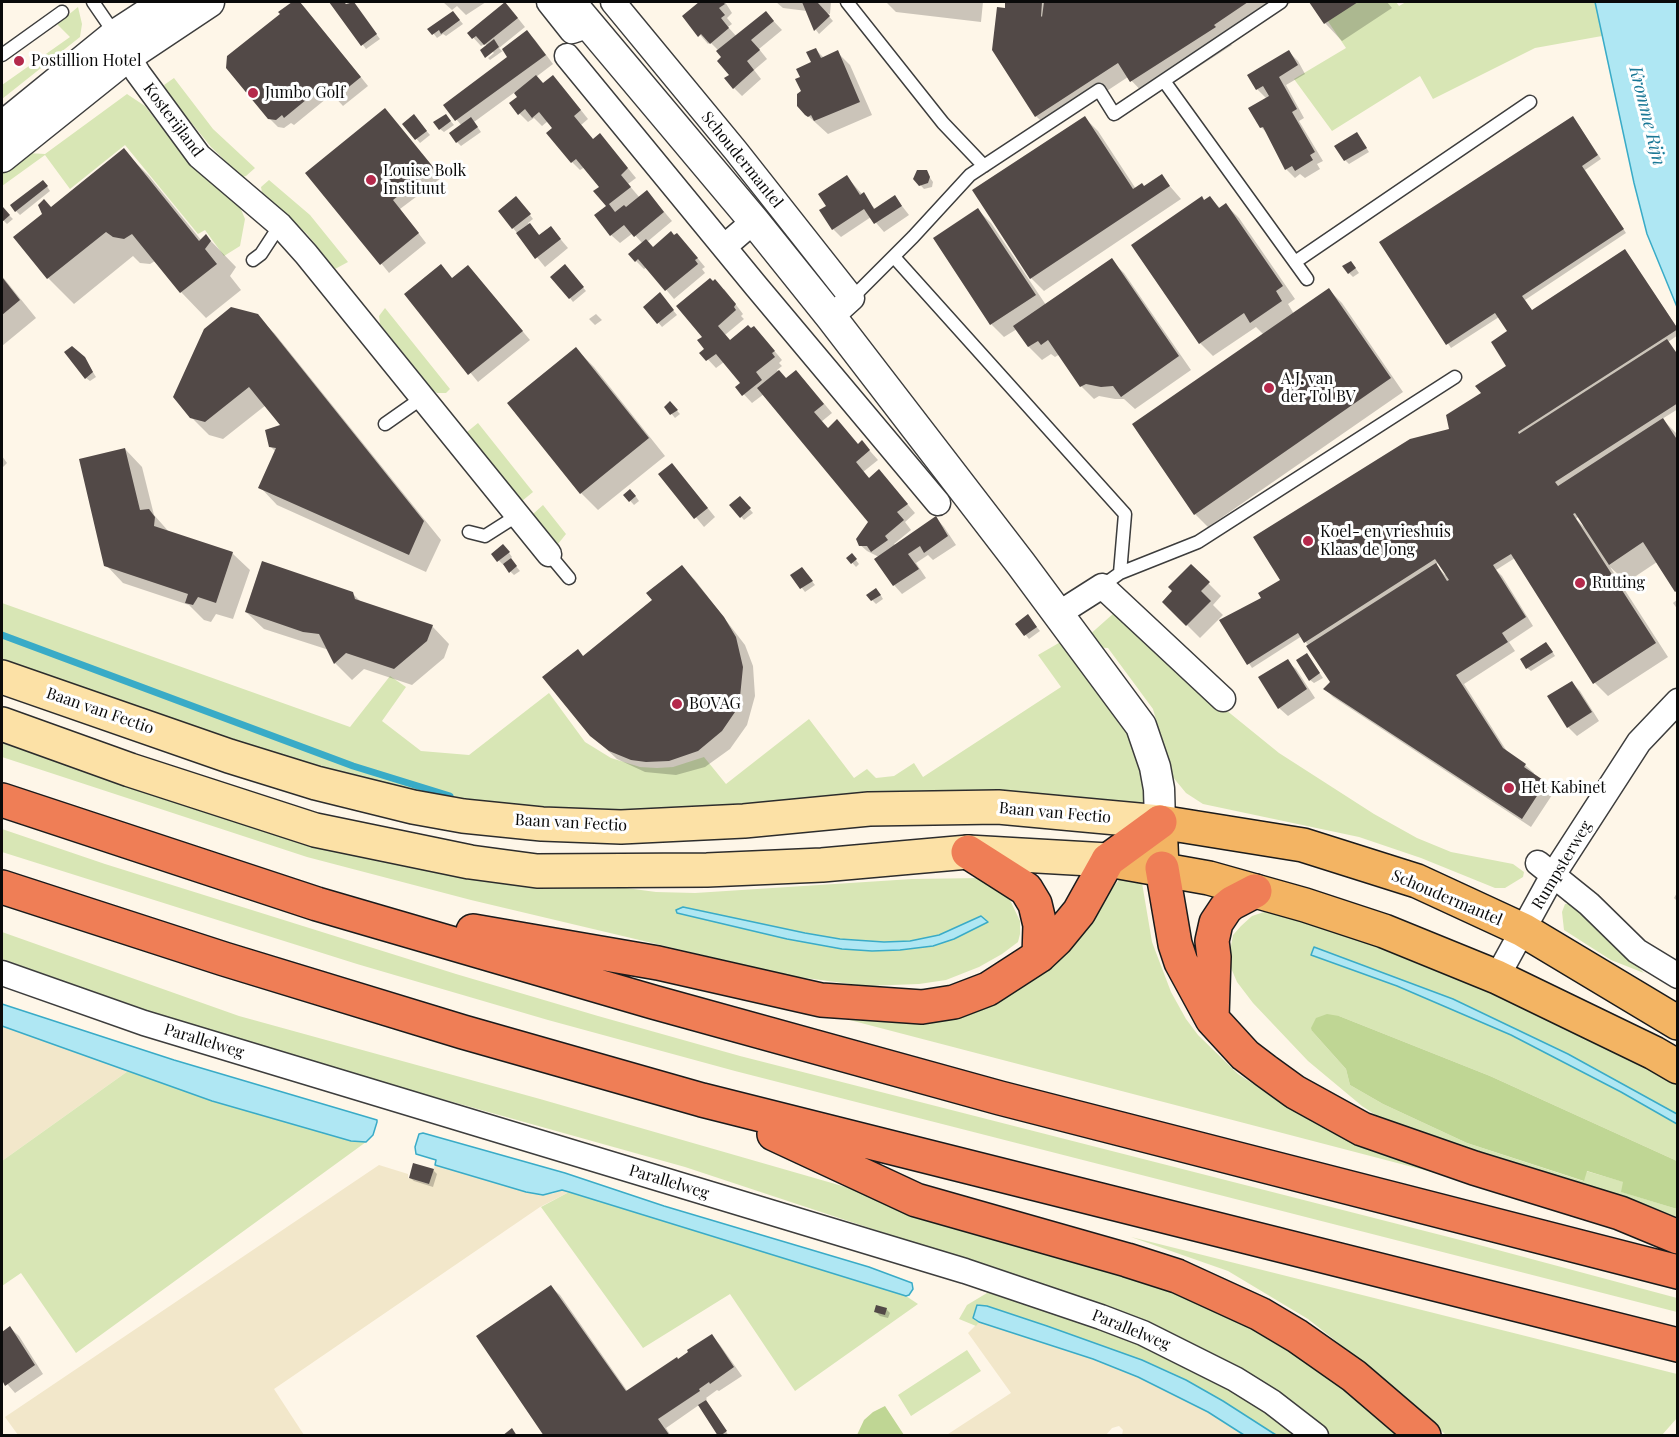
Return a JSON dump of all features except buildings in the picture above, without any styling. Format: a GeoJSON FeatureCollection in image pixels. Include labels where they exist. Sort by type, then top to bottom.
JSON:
{"type":"FeatureCollection","features":[{"type":"Feature","properties":{"kind":"highway"},"geometry":{"type":"LineString","coordinates":[[2,800],[317,904],[653,1002],[1000,1098],[1677,1272]]}},
{"type":"Feature","properties":{"kind":"highway"},"geometry":{"type":"LineString","coordinates":[[317,904],[658,963],[821,1000],[922,1007],[954,1002],[988,989],[1039,956],[1056,940],[1079,912],[1108,860],[1160,822]]}},
{"type":"Feature","properties":{"kind":"highway"},"geometry":{"type":"LineString","coordinates":[[968,852],[1026,889],[1035,904],[1040,925],[1039,956]]}},
{"type":"Feature","properties":{"kind":"highway"},"geometry":{"type":"LineString","coordinates":[[1162,868],[1175,944],[1212,1019],[1245,1055],[1295,1092],[1362,1129],[1474,1168],[1620,1213],[1677,1237]]}},
{"type":"Feature","properties":{"kind":"highway"},"geometry":{"type":"LineString","coordinates":[[2,887],[224,959],[702,1100],[1677,1345]]}},
{"type":"Feature","properties":{"kind":"highway"},"geometry":{"type":"LineString","coordinates":[[1212,1019],[1214,957],[1212,941],[1216,923],[1232,903],[1256,891]]}},
{"type":"Feature","properties":{"kind":"highway"},"geometry":{"type":"LineString","coordinates":[[702,1100],[916,1200],[1167,1273],[1260,1314],[1354,1376],[1424,1436]]}},
{"type":"Feature","properties":{"kind":"main road","name":"Baan van Fectio"},"geometry":{"type":"LineString","coordinates":[[2,676],[229,756],[316,783],[413,807],[463,816],[542,824],[621,827],[744,821],[869,809],[999,807],[1160,822]]}},
{"type":"Feature","properties":{"kind":"main road"},"geometry":{"type":"LineString","coordinates":[[2,724],[130,770],[315,830],[470,862],[537,871],[707,870],[811,866],[968,852],[1108,860],[1162,868],[1256,891],[1384,931],[1497,978],[1654,1053],[1677,1067]]}},
{"type":"Feature","properties":{"kind":"main road","name":"Schoudermantel"},"geometry":{"type":"LineString","coordinates":[[1162,868],[1160,822],[1303,845],[1416,881],[1523,930],[1677,1023]]}},
{"type":"Feature","properties":{"kind":"street"},"geometry":{"type":"LineString","coordinates":[[2,157],[166,2]]}},
{"type":"Feature","properties":{"kind":"street"},"geometry":{"type":"LineString","coordinates":[[2,127],[122,46],[209,2]]}},
{"type":"Feature","properties":{"kind":"street"},"geometry":{"type":"LineString","coordinates":[[549,2],[572,31],[590,25]]}},
{"type":"Feature","properties":{"kind":"street","name":"Schoudermantel"},"geometry":{"type":"LineString","coordinates":[[570,2],[754,221],[842,308]]}},
{"type":"Feature","properties":{"kind":"street","name":"Schoudermantel"},"geometry":{"type":"LineString","coordinates":[[613,2],[736,151],[842,308],[1058,614],[1141,726],[1155,767],[1159,789],[1160,822]]}},
{"type":"Feature","properties":{"kind":"street","name":"Kosterijland"},"geometry":{"type":"LineString","coordinates":[[122,46],[138,72],[199,156],[280,225],[332,285],[549,554]]}},
{"type":"Feature","properties":{"kind":"street"},"geometry":{"type":"LineString","coordinates":[[567,56],[938,503]]}},
{"type":"Feature","properties":{"kind":"street","name":"Schoudermantel"},"geometry":{"type":"LineString","coordinates":[[724,247],[754,221]]}},
{"type":"Feature","properties":{"kind":"street"},"geometry":{"type":"LineString","coordinates":[[1058,614],[1111,579],[1223,699]]}},
{"type":"Feature","properties":{"kind":"street","name":"Rumpsterweg"},"geometry":{"type":"LineString","coordinates":[[1497,978],[1523,930],[1545,869],[1639,742],[1677,701]]}},
{"type":"Feature","properties":{"kind":"street"},"geometry":{"type":"LineString","coordinates":[[1545,869],[1589,904],[1637,951],[1677,976]]}},
{"type":"Feature","properties":{"kind":"street","name":"Parallelweg"},"geometry":{"type":"LineString","coordinates":[[2,973],[144,1023],[965,1271],[1101,1317],[1162,1342],[1235,1379],[1272,1402],[1316,1436]]}},
{"type":"Feature","properties":{"kind":"lane"},"geometry":{"type":"LineString","coordinates":[[93,2],[122,46]]}},
{"type":"Feature","properties":{"kind":"lane"},"geometry":{"type":"LineString","coordinates":[[847,2],[943,123],[984,166]]}},
{"type":"Feature","properties":{"kind":"lane"},"geometry":{"type":"LineString","coordinates":[[842,308],[894,257],[969,175],[1099,90],[1114,114],[1281,2]]}},
{"type":"Feature","properties":{"kind":"lane"},"geometry":{"type":"LineString","coordinates":[[2,55],[62,12]]}},
{"type":"Feature","properties":{"kind":"lane"},"geometry":{"type":"LineString","coordinates":[[1164,81],[1307,279]]}},
{"type":"Feature","properties":{"kind":"lane"},"geometry":{"type":"LineString","coordinates":[[1295,262],[1530,102]]}},
{"type":"Feature","properties":{"kind":"lane"},"geometry":{"type":"LineString","coordinates":[[253,260],[261,254],[280,225]]}},
{"type":"Feature","properties":{"kind":"lane"},"geometry":{"type":"LineString","coordinates":[[894,257],[1125,514],[1111,579]]}},
{"type":"Feature","properties":{"kind":"lane"},"geometry":{"type":"LineString","coordinates":[[1111,579],[1198,542],[1455,377]]}},
{"type":"Feature","properties":{"kind":"lane"},"geometry":{"type":"LineString","coordinates":[[385,424],[422,398]]}},
{"type":"Feature","properties":{"kind":"lane"},"geometry":{"type":"LineString","coordinates":[[469,532],[485,536],[518,515]]}},
{"type":"Feature","properties":{"kind":"lane"},"geometry":{"type":"LineString","coordinates":[[549,554],[569,578]]}},
{"type":"Feature","properties":{"kind":"shaded area"},"geometry":{"type":"Polygon","coordinates":[[[2,1026],[128,1071],[2,1161],[2,1026]]]}},
{"type":"Feature","properties":{"kind":"shaded area"},"geometry":{"type":"Polygon","coordinates":[[[379,1165],[408,1174],[408,1178],[429,1184],[435,1165],[526,1192],[552,1194],[562,1190],[569,1192],[540,1207],[274,1389],[304,1435],[18,1435],[5,1417],[379,1165]]]}},
{"type":"Feature","properties":{"kind":"shaded area"},"geometry":{"type":"Polygon","coordinates":[[[979,1322],[1093,1359],[1138,1377],[1208,1412],[1244,1435],[1122,1435],[1123,1430],[1119,1426],[1112,1428],[1106,1435],[945,1436],[1011,1393],[968,1333],[979,1322]]]}},
{"type":"Feature","properties":{"kind":"green space"},"geometry":{"type":"Polygon","coordinates":[[[1347,2],[1396,2],[1399,6],[1406,2],[1595,2],[1602,36],[1535,48],[1433,99],[1420,76],[1332,131],[1294,79],[1346,48],[1325,17],[1347,2]]]}},
{"type":"Feature","properties":{"kind":"green space"},"geometry":{"type":"Polygon","coordinates":[[[78,7],[82,24],[80,37],[2,99],[2,85],[70,37],[57,24],[78,7]]]}},
{"type":"Feature","properties":{"kind":"green space"},"geometry":{"type":"Polygon","coordinates":[[[174,78],[213,129],[255,168],[246,176],[242,177],[211,147],[169,95],[164,85],[174,78]]]}},
{"type":"Feature","properties":{"kind":"green space"},"geometry":{"type":"Polygon","coordinates":[[[127,94],[145,106],[175,145],[203,175],[240,207],[245,219],[240,246],[224,256],[205,230],[198,234],[125,145],[70,189],[45,155],[2,186],[2,168],[27,153],[45,154],[127,94]]]}},
{"type":"Feature","properties":{"kind":"green space"},"geometry":{"type":"Polygon","coordinates":[[[269,180],[310,215],[348,262],[335,269],[307,234],[262,192],[261,187],[269,180]]]}},
{"type":"Feature","properties":{"kind":"green space"},"geometry":{"type":"Polygon","coordinates":[[[385,308],[450,389],[446,393],[437,393],[433,390],[380,324],[379,316],[385,308]]]}},
{"type":"Feature","properties":{"kind":"green space"},"geometry":{"type":"Polygon","coordinates":[[[478,423],[533,492],[522,501],[467,432],[478,423]]]}},
{"type":"Feature","properties":{"kind":"green space"},"geometry":{"type":"Polygon","coordinates":[[[543,505],[566,534],[558,544],[533,514],[543,505]]]}},
{"type":"Feature","properties":{"kind":"green space"},"geometry":{"type":"Polygon","coordinates":[[[2,603],[350,727],[390,676],[406,687],[382,721],[421,751],[469,755],[549,693],[585,742],[611,758],[640,767],[657,768],[673,767],[704,757],[726,784],[809,719],[854,778],[867,769],[876,778],[894,776],[914,763],[923,777],[1061,687],[1038,655],[1064,640],[1100,683],[1131,739],[1141,767],[1144,805],[995,793],[583,814],[444,797],[349,779],[213,740],[2,659],[2,603]]]}},
{"type":"Feature","properties":{"kind":"green space"},"geometry":{"type":"Polygon","coordinates":[[[1114,613],[1189,680],[1279,753],[1374,814],[1417,838],[1451,852],[1513,864],[1524,872],[1523,877],[1505,888],[1495,888],[1421,858],[1359,837],[1203,804],[1186,793],[1172,776],[1153,709],[1108,648],[1093,647],[1087,637],[1114,613]]]}},
{"type":"Feature","properties":{"kind":"green space"},"geometry":{"type":"Polygon","coordinates":[[[2,737],[476,868],[656,892],[695,893],[912,879],[981,878],[1008,896],[1020,921],[1020,934],[1018,942],[1002,954],[979,967],[946,980],[919,984],[865,986],[791,976],[471,900],[307,857],[2,757],[2,737]]]}},
{"type":"Feature","properties":{"kind":"green space"},"geometry":{"type":"Polygon","coordinates":[[[2,829],[105,864],[598,1016],[740,1056],[1468,1242],[1677,1298],[1677,1312],[735,1071],[548,1020],[357,964],[2,852],[2,829]]]}},
{"type":"Feature","properties":{"kind":"green space"},"geometry":{"type":"Polygon","coordinates":[[[1123,875],[1141,877],[1152,942],[1171,992],[1186,1019],[1198,1035],[1238,1074],[1290,1108],[1447,1176],[842,1018],[930,1019],[1109,892],[1123,875]]]}},
{"type":"Feature","properties":{"kind":"green space"},"geometry":{"type":"Polygon","coordinates":[[[1565,904],[1576,904],[1644,973],[1611,960],[1564,930],[1562,912],[1565,904]]]}},
{"type":"Feature","properties":{"kind":"green space"},"geometry":{"type":"Polygon","coordinates":[[[1264,912],[1290,914],[1466,978],[1628,1056],[1677,1084],[1677,1161],[1490,1076],[1339,1016],[1312,1031],[1346,1069],[1350,1085],[1383,1104],[1467,1143],[1583,1181],[1586,1171],[1624,1182],[1622,1192],[1677,1209],[1677,1218],[1398,1130],[1362,1106],[1308,1061],[1253,1003],[1237,982],[1229,957],[1233,935],[1252,916],[1264,912]]]}},
{"type":"Feature","properties":{"kind":"green space"},"geometry":{"type":"Polygon","coordinates":[[[2,932],[239,1016],[540,1099],[877,1196],[1150,1278],[1290,1346],[1374,1412],[1399,1435],[1330,1435],[1264,1383],[1078,1297],[685,1167],[231,1040],[2,959],[2,932]]]}},
{"type":"Feature","properties":{"kind":"green space"},"geometry":{"type":"Polygon","coordinates":[[[1327,1014],[1339,1016],[1490,1076],[1677,1161],[1677,1209],[1621,1192],[1623,1182],[1587,1171],[1584,1181],[1467,1143],[1383,1104],[1350,1085],[1346,1069],[1312,1031],[1311,1028],[1316,1018],[1327,1014]]]}},
{"type":"Feature","properties":{"kind":"green space"},"geometry":{"type":"Polygon","coordinates":[[[128,1071],[212,1101],[351,1141],[366,1142],[76,1353],[21,1273],[2,1286],[2,1161],[128,1071]]]}},
{"type":"Feature","properties":{"kind":"green space"},"geometry":{"type":"Polygon","coordinates":[[[569,1192],[906,1296],[918,1304],[795,1391],[730,1294],[643,1348],[541,1207],[569,1192]]]}},
{"type":"Feature","properties":{"kind":"green space"},"geometry":{"type":"Polygon","coordinates":[[[1131,1237],[1677,1374],[1677,1418],[1662,1435],[1446,1435],[1394,1387],[1308,1319],[1228,1271],[1131,1237]]]}},
{"type":"Feature","properties":{"kind":"green space"},"geometry":{"type":"Polygon","coordinates":[[[992,1290],[1090,1322],[1201,1369],[1302,1435],[1276,1435],[1223,1401],[1170,1372],[1047,1326],[983,1305],[977,1305],[975,1320],[979,1322],[976,1326],[959,1319],[967,1305],[992,1290]]]}},
{"type":"Feature","properties":{"kind":"green space"},"geometry":{"type":"Polygon","coordinates":[[[967,1350],[981,1371],[911,1416],[898,1395],[967,1350]]]}},
{"type":"Feature","properties":{"kind":"green space"},"geometry":{"type":"Polygon","coordinates":[[[885,1406],[904,1435],[857,1435],[864,1420],[885,1406]]]}},
{"type":"Feature","properties":{"kind":"water","name":"Kromme Rijn"},"geometry":{"type":"Polygon","coordinates":[[[1595,2],[1677,2],[1677,307],[1647,234],[1595,2]]]}},
{"type":"Feature","properties":{"kind":"water"},"geometry":{"type":"Polygon","coordinates":[[[683,907],[805,933],[840,939],[884,942],[910,941],[939,935],[981,916],[988,922],[954,939],[933,946],[872,951],[842,949],[787,939],[677,913],[676,910],[683,907]]]}},
{"type":"Feature","properties":{"kind":"water"},"geometry":{"type":"Polygon","coordinates":[[[1314,947],[1453,999],[1568,1054],[1677,1114],[1677,1124],[1511,1035],[1397,986],[1311,955],[1314,947]]]}},
{"type":"Feature","properties":{"kind":"water"},"geometry":{"type":"Polygon","coordinates":[[[2,1004],[174,1060],[377,1120],[373,1135],[366,1142],[351,1141],[212,1101],[2,1026],[2,1004]]]}},
{"type":"Feature","properties":{"kind":"water"},"geometry":{"type":"Polygon","coordinates":[[[423,1133],[565,1173],[664,1206],[869,1267],[912,1283],[913,1289],[906,1296],[562,1190],[543,1195],[526,1192],[435,1165],[436,1160],[416,1154],[415,1147],[419,1134],[423,1133]]]}},
{"type":"Feature","properties":{"kind":"water"},"geometry":{"type":"Polygon","coordinates":[[[977,1305],[987,1306],[1047,1326],[1142,1360],[1186,1380],[1276,1435],[1244,1435],[1208,1412],[1138,1377],[1093,1359],[979,1322],[973,1318],[977,1305]]]}},
{"type":"Feature","properties":{"kind":"waterway"},"geometry":{"type":"LineString","coordinates":[[2,635],[353,766],[450,796]]}},
{"type":"Feature","properties":{"kind":"place","name":"Postillion Hotel"},"geometry":{"type":"Point","coordinates":[19,61]}},
{"type":"Feature","properties":{"kind":"place","name":"Jumbo Golf"},"geometry":{"type":"Point","coordinates":[253,93]}},
{"type":"Feature","properties":{"kind":"place","name":"Louise Bolk Instituut"},"geometry":{"type":"Point","coordinates":[371,180]}},
{"type":"Feature","properties":{"kind":"place","name":"A.J. van der Tol BV"},"geometry":{"type":"Point","coordinates":[1269,388]}},
{"type":"Feature","properties":{"kind":"place","name":"Koel- en vrieshuis Klaas de Jong"},"geometry":{"type":"Point","coordinates":[1308,541]}},
{"type":"Feature","properties":{"kind":"place","name":"Rutting"},"geometry":{"type":"Point","coordinates":[1580,583]}},
{"type":"Feature","properties":{"kind":"place","name":"BOVAG"},"geometry":{"type":"Point","coordinates":[677,704]}},
{"type":"Feature","properties":{"kind":"place","name":"Het Kabinet"},"geometry":{"type":"Point","coordinates":[1509,788]}}]}
